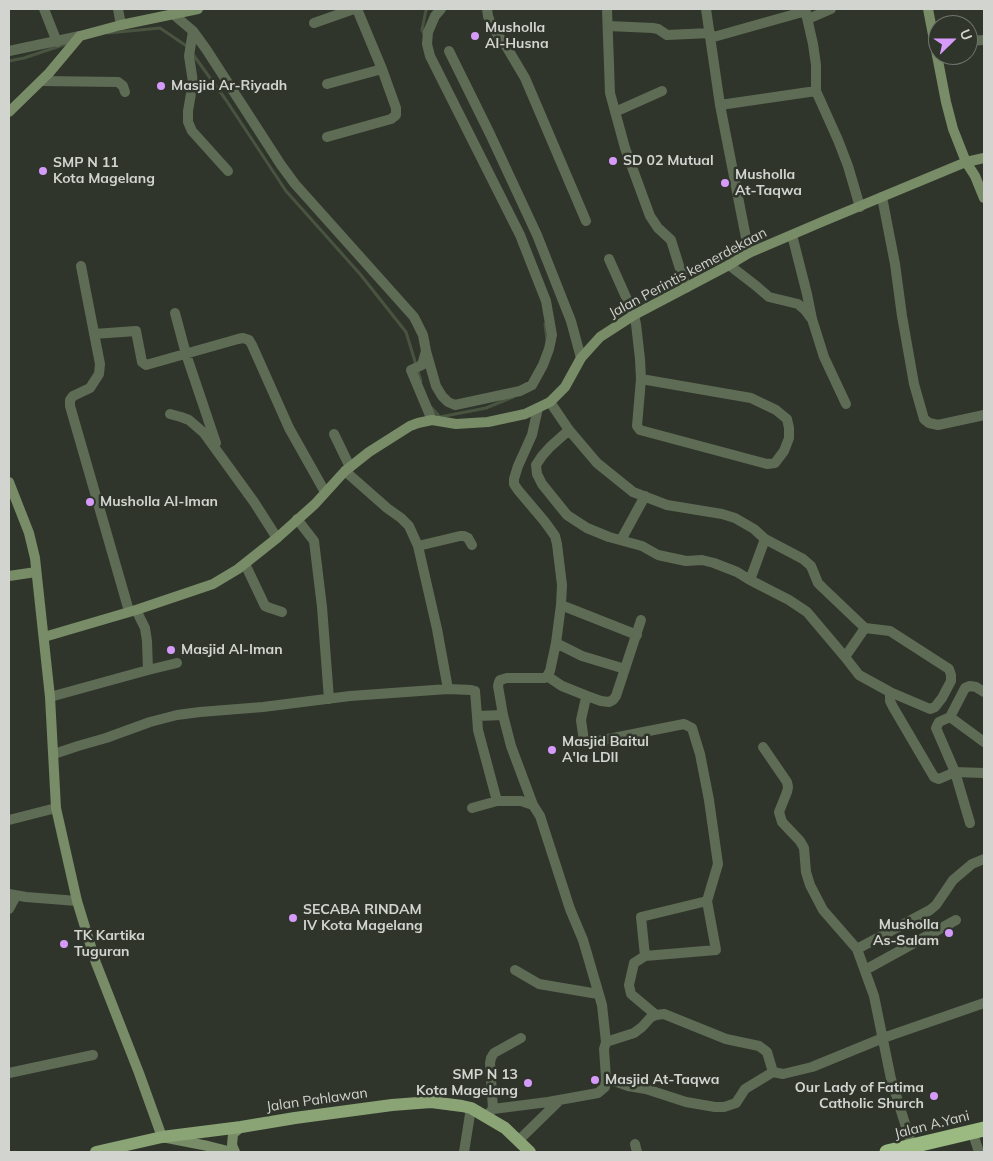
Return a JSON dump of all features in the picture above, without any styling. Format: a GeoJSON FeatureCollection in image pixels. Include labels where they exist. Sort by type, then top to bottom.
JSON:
{"type":"FeatureCollection","features":[{"type":"Feature","properties":{"kind":"highway","name":"Jalan A.Yani"},"geometry":{"type":"LineString","coordinates":[[887,1152],[978,1130]]}},
{"type":"Feature","properties":{"kind":"main road","name":"Jalan Pahlawan"},"geometry":{"type":"LineString","coordinates":[[96,1152],[162,1137],[295,1118],[431,1102],[489,1112],[530,1152]]}},
{"type":"Feature","properties":{"kind":"street"},"geometry":{"type":"LineString","coordinates":[[44,9],[57,42]]}},
{"type":"Feature","properties":{"kind":"street"},"geometry":{"type":"LineString","coordinates":[[118,9],[121,25]]}},
{"type":"Feature","properties":{"kind":"street"},"geometry":{"type":"LineString","coordinates":[[9,52],[78,39],[121,25],[198,9]]}},
{"type":"Feature","properties":{"kind":"street"},"geometry":{"type":"LineString","coordinates":[[314,23],[355,9],[382,69],[396,108],[396,115],[391,119],[327,137]]}},
{"type":"Feature","properties":{"kind":"street"},"geometry":{"type":"LineString","coordinates":[[174,14],[193,31],[206,48],[290,178],[414,318],[423,335],[436,386],[448,402],[455,404],[520,391],[532,385],[543,365],[552,335],[546,302],[520,235],[430,56],[427,44],[428,32],[435,16],[441,9]]}},
{"type":"Feature","properties":{"kind":"street"},"geometry":{"type":"LineString","coordinates":[[487,9],[492,27],[525,78],[586,221]]}},
{"type":"Feature","properties":{"kind":"street"},"geometry":{"type":"LineString","coordinates":[[607,9],[610,93],[625,148],[650,216],[658,228],[671,240],[686,288]]}},
{"type":"Feature","properties":{"kind":"street"},"geometry":{"type":"LineString","coordinates":[[706,9],[720,106],[749,253]]}},
{"type":"Feature","properties":{"kind":"street"},"geometry":{"type":"LineString","coordinates":[[608,26],[653,28],[667,35],[710,35],[831,9]]}},
{"type":"Feature","properties":{"kind":"street"},"geometry":{"type":"LineString","coordinates":[[806,13],[816,65],[816,91],[848,166],[860,207]]}},
{"type":"Feature","properties":{"kind":"street"},"geometry":{"type":"LineString","coordinates":[[193,31],[189,56],[192,82],[188,122],[192,131],[228,171]]}},
{"type":"Feature","properties":{"kind":"street"},"geometry":{"type":"LineString","coordinates":[[9,112],[41,81],[78,39]]}},
{"type":"Feature","properties":{"kind":"street"},"geometry":{"type":"LineString","coordinates":[[448,51],[538,235],[571,321],[581,358]]}},
{"type":"Feature","properties":{"kind":"street"},"geometry":{"type":"LineString","coordinates":[[941,65],[946,102],[953,129],[966,162],[984,198]]}},
{"type":"Feature","properties":{"kind":"street"},"geometry":{"type":"LineString","coordinates":[[327,84],[382,69]]}},
{"type":"Feature","properties":{"kind":"street"},"geometry":{"type":"LineString","coordinates":[[41,81],[118,82],[125,92]]}},
{"type":"Feature","properties":{"kind":"street"},"geometry":{"type":"LineString","coordinates":[[615,112],[662,91]]}},
{"type":"Feature","properties":{"kind":"street"},"geometry":{"type":"LineString","coordinates":[[720,106],[816,91]]}},
{"type":"Feature","properties":{"kind":"street","name":"Jalan Perintis kemerdekaan"},"geometry":{"type":"LineString","coordinates":[[44,637],[213,584],[245,564],[277,538],[315,504],[347,469],[369,452],[410,426],[432,420],[456,424],[488,422],[525,414],[538,408],[550,402],[565,387],[581,358],[600,337],[634,315],[749,253],[966,162],[984,158]]}},
{"type":"Feature","properties":{"kind":"street"},"geometry":{"type":"LineString","coordinates":[[882,197],[895,264],[914,384],[924,419],[929,423],[938,425],[984,415]]}},
{"type":"Feature","properties":{"kind":"street"},"geometry":{"type":"LineString","coordinates":[[792,235],[812,319],[824,357],[846,404]]}},
{"type":"Feature","properties":{"kind":"street"},"geometry":{"type":"LineString","coordinates":[[609,259],[634,315],[640,359],[641,379],[637,426],[640,430],[767,464],[775,463],[784,450],[789,438],[790,428],[787,419],[776,410],[751,398],[641,379]]}},
{"type":"Feature","properties":{"kind":"street"},"geometry":{"type":"LineString","coordinates":[[729,265],[769,297],[798,304],[806,310],[812,319]]}},
{"type":"Feature","properties":{"kind":"street"},"geometry":{"type":"LineString","coordinates":[[81,266],[100,364],[98,374],[90,388],[73,396],[70,400],[70,406],[133,610],[145,628],[148,670]]}},
{"type":"Feature","properties":{"kind":"street"},"geometry":{"type":"LineString","coordinates":[[175,313],[186,354],[218,451]]}},
{"type":"Feature","properties":{"kind":"street"},"geometry":{"type":"LineString","coordinates":[[94,334],[136,331],[142,362],[146,365],[238,339],[248,340],[290,428],[325,492]]}},
{"type":"Feature","properties":{"kind":"street"},"geometry":{"type":"LineString","coordinates":[[426,351],[422,365],[411,369],[432,420]]}},
{"type":"Feature","properties":{"kind":"street"},"geometry":{"type":"LineString","coordinates":[[550,402],[569,430],[597,463],[633,492],[667,505],[735,518],[754,529],[765,539],[803,559],[811,566],[818,583],[865,628],[890,632],[949,669],[951,681],[942,698],[930,709],[890,692],[859,674],[807,612],[737,572],[702,560],[686,561],[658,555],[642,546],[609,537],[587,528],[568,515],[542,484],[537,474],[536,466],[550,447],[569,430]]}},
{"type":"Feature","properties":{"kind":"street"},"geometry":{"type":"LineString","coordinates":[[521,1038],[494,1053],[491,1058],[489,1112],[598,1093],[605,1087],[604,1049],[606,1042],[602,1005],[583,940],[570,909],[540,816],[533,805],[510,746],[498,686],[500,680],[507,678],[545,678],[550,671],[556,643],[562,585],[555,536],[514,484],[518,466],[532,435],[538,408]]}},
{"type":"Feature","properties":{"kind":"street"},"geometry":{"type":"LineString","coordinates":[[170,414],[189,420],[204,433],[254,502],[277,538]]}},
{"type":"Feature","properties":{"kind":"street"},"geometry":{"type":"LineString","coordinates":[[334,434],[347,469],[387,508],[409,526],[418,546],[437,629],[448,689]]}},
{"type":"Feature","properties":{"kind":"street"},"geometry":{"type":"LineString","coordinates":[[9,482],[29,533],[35,558],[50,697],[56,808],[77,901],[96,963],[162,1137],[189,1147],[234,1152],[232,1145],[233,1134],[241,1127]]}},
{"type":"Feature","properties":{"kind":"street"},"geometry":{"type":"LineString","coordinates":[[621,540],[645,496]]}},
{"type":"Feature","properties":{"kind":"street"},"geometry":{"type":"LineString","coordinates":[[297,519],[314,541],[322,606],[329,699]]}},
{"type":"Feature","properties":{"kind":"street"},"geometry":{"type":"LineString","coordinates":[[418,546],[460,536],[468,538],[472,544]]}},
{"type":"Feature","properties":{"kind":"street"},"geometry":{"type":"LineString","coordinates":[[750,580],[765,539]]}},
{"type":"Feature","properties":{"kind":"street"},"geometry":{"type":"LineString","coordinates":[[245,564],[265,606],[282,612]]}},
{"type":"Feature","properties":{"kind":"street"},"geometry":{"type":"LineString","coordinates":[[9,576],[36,572]]}},
{"type":"Feature","properties":{"kind":"street"},"geometry":{"type":"LineString","coordinates":[[561,605],[637,634]]}},
{"type":"Feature","properties":{"kind":"street"},"geometry":{"type":"LineString","coordinates":[[547,676],[562,686],[587,696],[601,701],[608,702],[613,700],[616,696],[641,620]]}},
{"type":"Feature","properties":{"kind":"street"},"geometry":{"type":"LineString","coordinates":[[845,657],[865,628]]}},
{"type":"Feature","properties":{"kind":"street"},"geometry":{"type":"LineString","coordinates":[[556,643],[582,656],[625,669]]}},
{"type":"Feature","properties":{"kind":"street"},"geometry":{"type":"LineString","coordinates":[[50,697],[177,663]]}},
{"type":"Feature","properties":{"kind":"street"},"geometry":{"type":"LineString","coordinates":[[970,823],[955,772],[936,728],[939,722],[950,717],[965,688],[970,686],[976,687],[984,692]]}},
{"type":"Feature","properties":{"kind":"street"},"geometry":{"type":"LineString","coordinates":[[54,754],[177,715],[350,696],[448,689],[471,690],[475,691],[478,730],[497,800]]}},
{"type":"Feature","properties":{"kind":"street"},"geometry":{"type":"LineString","coordinates":[[890,692],[890,701],[893,707],[934,777],[939,779],[955,772],[984,773]]}},
{"type":"Feature","properties":{"kind":"street"},"geometry":{"type":"LineString","coordinates":[[587,696],[581,720],[584,741],[593,742],[684,724],[692,728],[700,754],[718,864],[707,902],[716,950],[645,956],[634,963],[629,985],[631,994],[656,1015]]}},
{"type":"Feature","properties":{"kind":"street"},"geometry":{"type":"LineString","coordinates":[[476,716],[503,715]]}},
{"type":"Feature","properties":{"kind":"street"},"geometry":{"type":"LineString","coordinates":[[950,717],[984,742]]}},
{"type":"Feature","properties":{"kind":"street"},"geometry":{"type":"LineString","coordinates":[[763,747],[787,782],[787,792],[779,812],[782,822],[804,848],[806,872],[810,885],[823,910],[857,949],[874,996],[891,1079],[912,1146]]}},
{"type":"Feature","properties":{"kind":"street"},"geometry":{"type":"LineString","coordinates":[[472,808],[497,800],[521,801],[533,805]]}},
{"type":"Feature","properties":{"kind":"street"},"geometry":{"type":"LineString","coordinates":[[9,820],[56,808]]}},
{"type":"Feature","properties":{"kind":"street"},"geometry":{"type":"LineString","coordinates":[[857,949],[936,906],[953,880],[972,864],[984,859]]}},
{"type":"Feature","properties":{"kind":"street"},"geometry":{"type":"LineString","coordinates":[[9,909],[12,895],[77,901]]}},
{"type":"Feature","properties":{"kind":"street"},"geometry":{"type":"LineString","coordinates":[[645,956],[641,917],[707,902]]}},
{"type":"Feature","properties":{"kind":"street"},"geometry":{"type":"LineString","coordinates":[[864,970],[956,920]]}},
{"type":"Feature","properties":{"kind":"street"},"geometry":{"type":"LineString","coordinates":[[515,970],[539,984],[598,994]]}},
{"type":"Feature","properties":{"kind":"street"},"geometry":{"type":"LineString","coordinates":[[606,1078],[686,1102],[724,1107],[736,1103],[745,1089],[773,1072],[783,1074],[812,1067],[883,1038],[984,1003]]}},
{"type":"Feature","properties":{"kind":"street"},"geometry":{"type":"LineString","coordinates":[[606,1042],[634,1033],[651,1017],[664,1014],[726,1039],[759,1046],[767,1052],[773,1072]]}},
{"type":"Feature","properties":{"kind":"street"},"geometry":{"type":"LineString","coordinates":[[9,1073],[93,1055]]}},
{"type":"Feature","properties":{"kind":"street"},"geometry":{"type":"LineString","coordinates":[[518,1140],[560,1100]]}},
{"type":"Feature","properties":{"kind":"street"},"geometry":{"type":"LineString","coordinates":[[464,1152],[471,1108]]}},
{"type":"Feature","properties":{"kind":"street"},"geometry":{"type":"LineString","coordinates":[[978,1130],[979,1152]]}},
{"type":"Feature","properties":{"kind":"waterway"},"geometry":{"type":"LineString","coordinates":[[425,36],[422,30],[426,10],[428,9]]}},
{"type":"Feature","properties":{"kind":"waterway"},"geometry":{"type":"LineString","coordinates":[[108,33],[160,28],[188,47]]}},
{"type":"Feature","properties":{"kind":"waterway"},"geometry":{"type":"LineString","coordinates":[[9,61],[66,44]]}},
{"type":"Feature","properties":{"kind":"waterway"},"geometry":{"type":"LineString","coordinates":[[192,53],[226,100],[286,191],[360,274],[406,332],[421,381]]}},
{"type":"Feature","properties":{"kind":"waterway"},"geometry":{"type":"LineString","coordinates":[[545,324],[547,340]]}},
{"type":"Feature","properties":{"kind":"waterway"},"geometry":{"type":"LineString","coordinates":[[431,407],[440,417],[486,408],[513,397]]}},
{"type":"Feature","properties":{"kind":"place","name":"Musholla Al-Husna"},"geometry":{"type":"Point","coordinates":[475,36]}},
{"type":"Feature","properties":{"kind":"place","name":"Masjid Ar-Riyadh"},"geometry":{"type":"Point","coordinates":[161,86]}},
{"type":"Feature","properties":{"kind":"place","name":"SD 02 Mutual"},"geometry":{"type":"Point","coordinates":[613,161]}},
{"type":"Feature","properties":{"kind":"place","name":"SMP N 11 Kota Magelang"},"geometry":{"type":"Point","coordinates":[43,171]}},
{"type":"Feature","properties":{"kind":"place","name":"Musholla At-Taqwa"},"geometry":{"type":"Point","coordinates":[725,183]}},
{"type":"Feature","properties":{"kind":"place","name":"Musholla Al-Iman"},"geometry":{"type":"Point","coordinates":[90,502]}},
{"type":"Feature","properties":{"kind":"place","name":"Masjid Al-Iman"},"geometry":{"type":"Point","coordinates":[171,650]}},
{"type":"Feature","properties":{"kind":"place","name":"Masjid Baitul A'la LDII"},"geometry":{"type":"Point","coordinates":[552,750]}},
{"type":"Feature","properties":{"kind":"place","name":"SECABA RINDAM IV Kota Magelang"},"geometry":{"type":"Point","coordinates":[293,918]}},
{"type":"Feature","properties":{"kind":"place","name":"Musholla As-Salam"},"geometry":{"type":"Point","coordinates":[949,933]}},
{"type":"Feature","properties":{"kind":"place","name":"TK Kartika Tuguran"},"geometry":{"type":"Point","coordinates":[64,944]}},
{"type":"Feature","properties":{"kind":"place","name":"Masjid At-Taqwa"},"geometry":{"type":"Point","coordinates":[595,1080]}},
{"type":"Feature","properties":{"kind":"place","name":"SMP N 13 Kota Magelang"},"geometry":{"type":"Point","coordinates":[528,1083]}},
{"type":"Feature","properties":{"kind":"place","name":"Our Lady of Fatima Catholic Shurch"},"geometry":{"type":"Point","coordinates":[934,1096]}}]}
